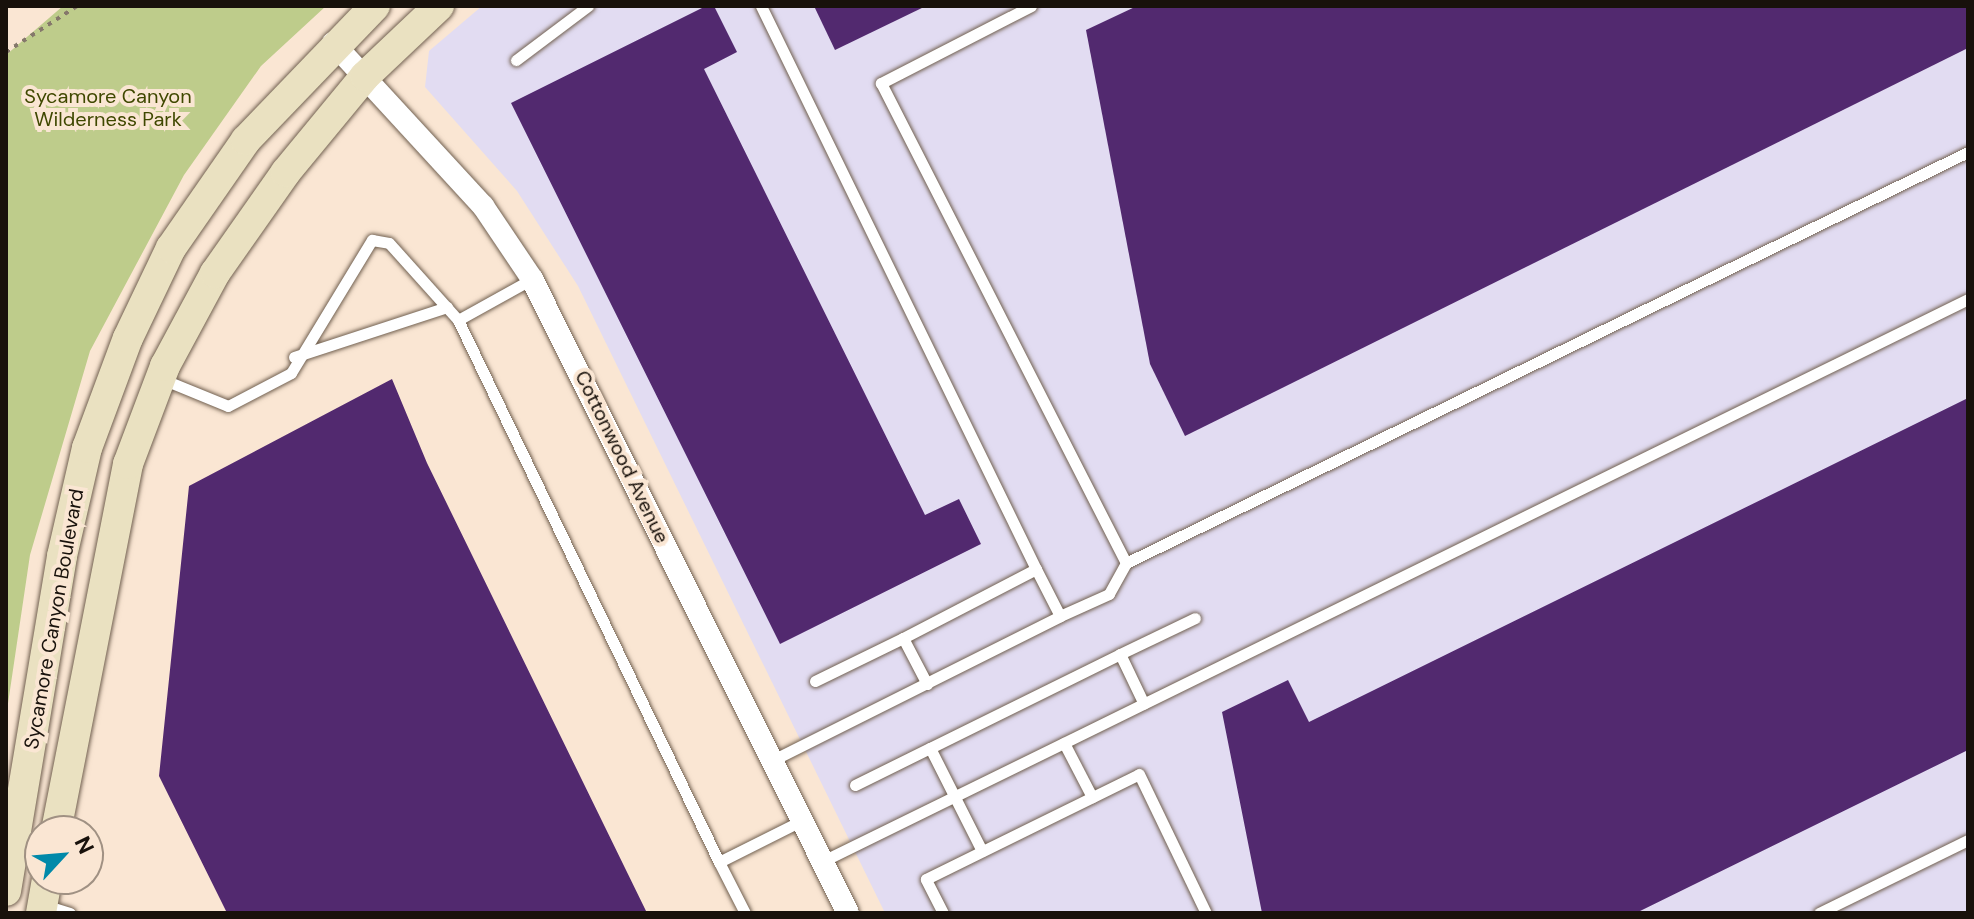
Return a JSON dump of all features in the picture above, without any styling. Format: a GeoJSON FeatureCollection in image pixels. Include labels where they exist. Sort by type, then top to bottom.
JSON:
{"type":"FeatureCollection","features":[{"type":"Feature","properties":{"kind":"main road","name":"Sycamore Canyon Boulevard"},"geometry":{"type":"LineString","coordinates":[[6,891],[62,556],[87,448],[128,338],[171,248],[246,140],[333,43],[375,6]]}},
{"type":"Feature","properties":{"kind":"main road","name":"Sycamore Canyon Boulevard"},"geometry":{"type":"LineString","coordinates":[[59,815],[128,464],[160,379],[215,273],[365,76],[439,6]]}},
{"type":"Feature","properties":{"kind":"street","name":"Cottonwood Avenue"},"geometry":{"type":"LineString","coordinates":[[333,43],[483,206],[532,279],[848,913]]}},
{"type":"Feature","properties":{"kind":"lane"},"geometry":{"type":"LineString","coordinates":[[516,60],[588,6]]}},
{"type":"Feature","properties":{"kind":"lane"},"geometry":{"type":"LineString","coordinates":[[761,6],[1060,616]]}},
{"type":"Feature","properties":{"kind":"lane"},"geometry":{"type":"LineString","coordinates":[[1031,6],[881,83],[1126,563]]}},
{"type":"Feature","properties":{"kind":"lane"},"geometry":{"type":"LineString","coordinates":[[773,760],[1109,594],[1126,563],[1968,152]]}},
{"type":"Feature","properties":{"kind":"lane"},"geometry":{"type":"LineString","coordinates":[[160,379],[228,406],[291,373],[294,357],[372,240],[389,243],[458,320],[745,913]]}},
{"type":"Feature","properties":{"kind":"lane"},"geometry":{"type":"LineString","coordinates":[[458,320],[532,279]]}},
{"type":"Feature","properties":{"kind":"lane"},"geometry":{"type":"LineString","coordinates":[[823,861],[1968,299]]}},
{"type":"Feature","properties":{"kind":"lane"},"geometry":{"type":"LineString","coordinates":[[294,357],[447,307]]}},
{"type":"Feature","properties":{"kind":"lane"},"geometry":{"type":"LineString","coordinates":[[815,681],[1036,569]]}},
{"type":"Feature","properties":{"kind":"lane"},"geometry":{"type":"LineString","coordinates":[[855,785],[1195,618]]}},
{"type":"Feature","properties":{"kind":"lane"},"geometry":{"type":"LineString","coordinates":[[903,638],[927,684]]}},
{"type":"Feature","properties":{"kind":"lane"},"geometry":{"type":"LineString","coordinates":[[1120,654],[1144,704]]}},
{"type":"Feature","properties":{"kind":"lane"},"geometry":{"type":"LineString","coordinates":[[1064,743],[1092,797]]}},
{"type":"Feature","properties":{"kind":"lane"},"geometry":{"type":"LineString","coordinates":[[930,748],[982,851]]}},
{"type":"Feature","properties":{"kind":"lane"},"geometry":{"type":"LineString","coordinates":[[943,913],[926,879],[1139,774],[1206,913]]}},
{"type":"Feature","properties":{"kind":"lane"},"geometry":{"type":"LineString","coordinates":[[719,862],[803,820]]}},
{"type":"Feature","properties":{"kind":"lane"},"geometry":{"type":"LineString","coordinates":[[1819,913],[1968,840]]}},
{"type":"Feature","properties":{"kind":"path"},"geometry":{"type":"LineString","coordinates":[[6,52],[77,6]]}},
{"type":"Feature","properties":{"kind":"shaded area"},"geometry":{"type":"Polygon","coordinates":[[[482,6],[1968,6],[1968,913],[885,913],[578,286],[517,191],[425,87],[429,51],[482,6]]]}},
{"type":"Feature","properties":{"kind":"green space","name":"Sycamore Canyon Wilderness Park"},"geometry":{"type":"Polygon","coordinates":[[[63,6],[326,6],[261,66],[184,175],[90,351],[30,555],[6,717],[6,55],[63,6]]]}},
{"type":"Feature","properties":{"kind":"building"},"geometry":{"type":"Polygon","coordinates":[[[706,6],[714,6],[737,52],[704,69],[925,515],[959,499],[981,544],[780,644],[511,103],[706,6]]]}},
{"type":"Feature","properties":{"kind":"building"},"geometry":{"type":"Polygon","coordinates":[[[814,6],[926,6],[835,50],[814,6]]]}},
{"type":"Feature","properties":{"kind":"building"},"geometry":{"type":"Polygon","coordinates":[[[1137,6],[1968,6],[1968,48],[1185,436],[1150,364],[1086,30],[1137,6]]]}},
{"type":"Feature","properties":{"kind":"building"},"geometry":{"type":"Polygon","coordinates":[[[392,379],[427,463],[647,913],[227,913],[159,776],[189,486],[392,379]]]}},
{"type":"Feature","properties":{"kind":"building"},"geometry":{"type":"Polygon","coordinates":[[[1968,398],[1968,750],[1636,913],[1262,913],[1222,712],[1288,680],[1309,722],[1968,398]]]}}]}
